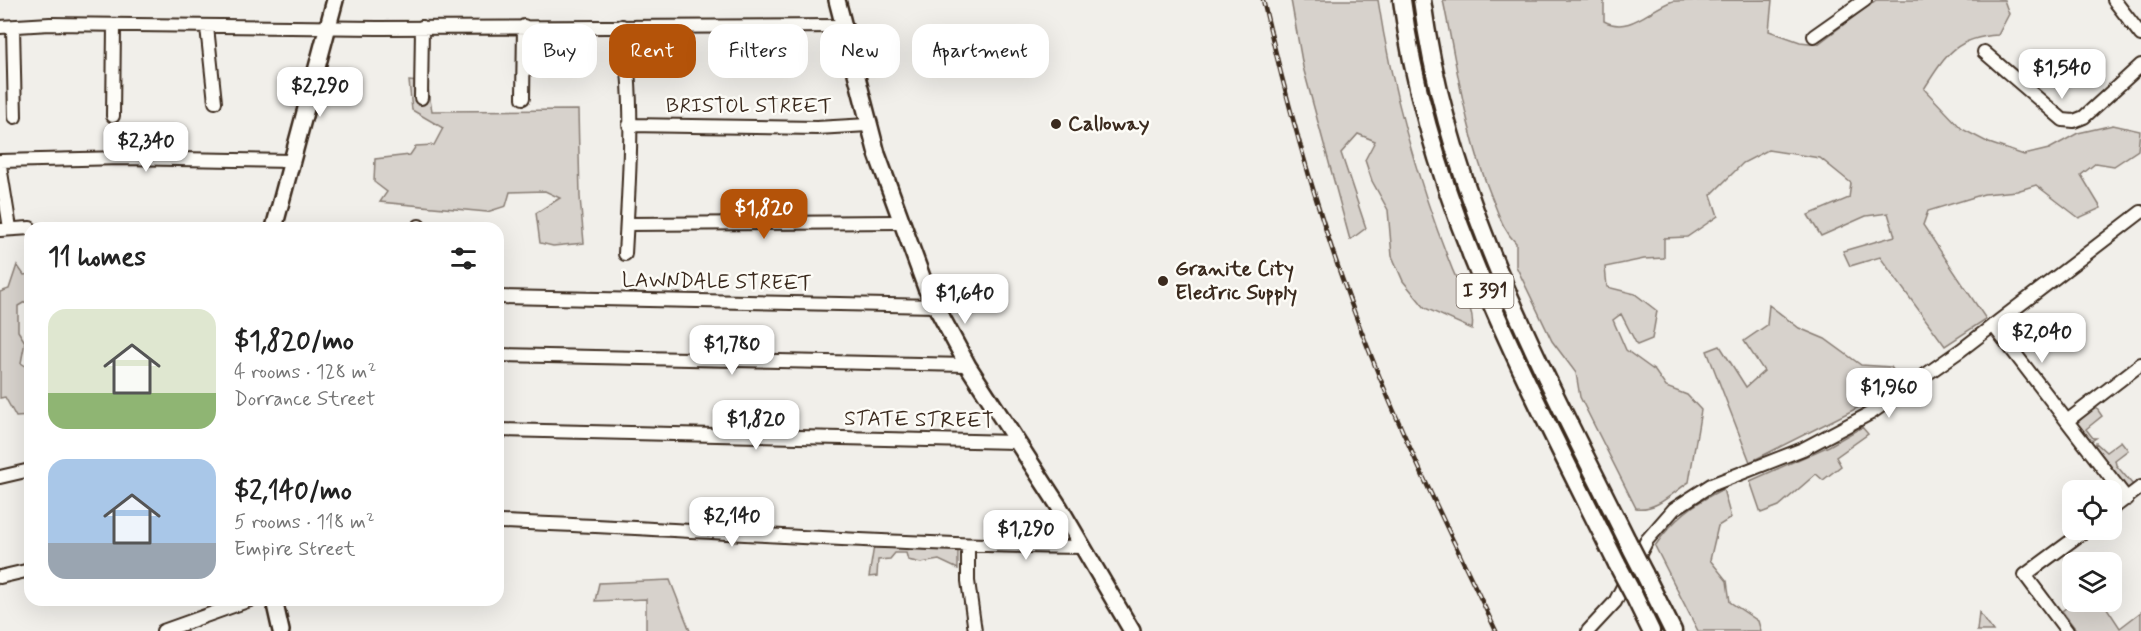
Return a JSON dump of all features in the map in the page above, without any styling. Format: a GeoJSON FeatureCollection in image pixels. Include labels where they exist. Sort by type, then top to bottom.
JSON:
{"type":"FeatureCollection","features":[{"type":"Feature","properties":{"kind":"highway","name":"I 391"},"geometry":{"type":"LineString","coordinates":[[1402,0],[1433,145],[1465,242],[1507,340],[1651,631]]}},
{"type":"Feature","properties":{"kind":"highway","name":"I 391"},"geometry":{"type":"LineString","coordinates":[[1422,0],[1449,128],[1494,264],[1525,336],[1673,631]]}},
{"type":"Feature","properties":{"kind":"main road"},"geometry":{"type":"LineString","coordinates":[[276,222],[335,0]]}},
{"type":"Feature","properties":{"kind":"main road"},"geometry":{"type":"LineString","coordinates":[[837,0],[843,24]]}},
{"type":"Feature","properties":{"kind":"main road"},"geometry":{"type":"LineString","coordinates":[[857,78],[868,124],[901,222],[936,306],[967,365],[1084,547],[1132,631]]}},
{"type":"Feature","properties":{"kind":"main road"},"geometry":{"type":"LineString","coordinates":[[275,606],[281,631]]}},
{"type":"Feature","properties":{"kind":"street"},"geometry":{"type":"LineString","coordinates":[[1814,36],[1865,0]]}},
{"type":"Feature","properties":{"kind":"street"},"geometry":{"type":"LineString","coordinates":[[2114,0],[2141,35]]}},
{"type":"Feature","properties":{"kind":"street"},"geometry":{"type":"LineString","coordinates":[[0,27],[50,24],[207,27],[522,26]]}},
{"type":"Feature","properties":{"kind":"street"},"geometry":{"type":"LineString","coordinates":[[113,116],[114,26]]}},
{"type":"Feature","properties":{"kind":"street"},"geometry":{"type":"LineString","coordinates":[[696,26],[820,26]]}},
{"type":"Feature","properties":{"kind":"street"},"geometry":{"type":"LineString","coordinates":[[13,27],[15,117]]}},
{"type":"Feature","properties":{"kind":"street"},"geometry":{"type":"LineString","coordinates":[[207,27],[215,102]]}},
{"type":"Feature","properties":{"kind":"street"},"geometry":{"type":"LineString","coordinates":[[421,98],[422,27]]}},
{"type":"Feature","properties":{"kind":"street"},"geometry":{"type":"LineString","coordinates":[[1984,52],[2063,120],[2074,121],[2084,117],[2141,65]]}},
{"type":"Feature","properties":{"kind":"street"},"geometry":{"type":"LineString","coordinates":[[523,78],[523,98]]}},
{"type":"Feature","properties":{"kind":"street"},"geometry":{"type":"LineString","coordinates":[[625,254],[629,125],[628,78]]}},
{"type":"Feature","properties":{"kind":"street","name":"BRISTOL STREET"},"geometry":{"type":"LineString","coordinates":[[629,125],[817,128],[868,124]]}},
{"type":"Feature","properties":{"kind":"street"},"geometry":{"type":"LineString","coordinates":[[0,161],[109,158],[292,161]]}},
{"type":"Feature","properties":{"kind":"street"},"geometry":{"type":"LineString","coordinates":[[0,166],[5,229],[24,228]]}},
{"type":"Feature","properties":{"kind":"street"},"geometry":{"type":"LineString","coordinates":[[1588,631],[1615,602],[1647,540],[1674,509],[1711,485],[1803,449],[1862,418],[1993,325],[2141,212]]}},
{"type":"Feature","properties":{"kind":"street"},"geometry":{"type":"LineString","coordinates":[[627,224],[901,222]]}},
{"type":"Feature","properties":{"kind":"street","name":"LAWNDALE STREET"},"geometry":{"type":"LineString","coordinates":[[504,297],[936,306]]}},
{"type":"Feature","properties":{"kind":"street"},"geometry":{"type":"LineString","coordinates":[[1993,325],[2127,498]]}},
{"type":"Feature","properties":{"kind":"street"},"geometry":{"type":"LineString","coordinates":[[504,355],[967,365]]}},
{"type":"Feature","properties":{"kind":"street"},"geometry":{"type":"LineString","coordinates":[[2067,421],[2141,364]]}},
{"type":"Feature","properties":{"kind":"street","name":"STATE STREET"},"geometry":{"type":"LineString","coordinates":[[504,430],[1016,442]]}},
{"type":"Feature","properties":{"kind":"street"},"geometry":{"type":"LineString","coordinates":[[0,477],[24,471]]}},
{"type":"Feature","properties":{"kind":"street"},"geometry":{"type":"LineString","coordinates":[[2122,502],[2141,488]]}},
{"type":"Feature","properties":{"kind":"street"},"geometry":{"type":"LineString","coordinates":[[504,522],[869,538],[968,545],[1084,547]]}},
{"type":"Feature","properties":{"kind":"street"},"geometry":{"type":"LineString","coordinates":[[2067,631],[2025,575],[2072,540]]}},
{"type":"Feature","properties":{"kind":"street"},"geometry":{"type":"LineString","coordinates":[[968,545],[968,581],[973,630]]}},
{"type":"Feature","properties":{"kind":"street"},"geometry":{"type":"LineString","coordinates":[[0,577],[24,571]]}},
{"type":"Feature","properties":{"kind":"street"},"geometry":{"type":"LineString","coordinates":[[163,631],[184,627],[235,606]]}},
{"type":"Feature","properties":{"kind":"shaded area"},"geometry":{"type":"Polygon","coordinates":[[[1291,0],[1378,0],[1407,135],[1439,234],[1469,305],[1473,321],[1472,329],[1425,308],[1403,281],[1392,256],[1388,210],[1372,181],[1365,160],[1375,141],[1358,134],[1341,153],[1366,228],[1350,240],[1303,67],[1291,0]]]}},
{"type":"Feature","properties":{"kind":"shaded area"},"geometry":{"type":"Polygon","coordinates":[[[1443,0],[1604,0],[1604,21],[1623,25],[1640,19],[1673,1],[1772,0],[1769,31],[1800,42],[1818,44],[1876,0],[2004,0],[2009,14],[1998,35],[1972,40],[1953,50],[1924,89],[1962,129],[1989,143],[2024,155],[2049,149],[2078,133],[2113,125],[2140,131],[2138,150],[2114,166],[2096,163],[2081,175],[2101,208],[2079,218],[2036,185],[2017,191],[1984,194],[1928,211],[1923,225],[1986,319],[1945,346],[1880,257],[1850,266],[1843,251],[1895,236],[1888,213],[1866,216],[1821,236],[1808,215],[1849,198],[1851,183],[1820,158],[1768,150],[1743,163],[1711,195],[1718,216],[1687,237],[1664,238],[1664,258],[1644,259],[1605,267],[1607,287],[1635,294],[1657,311],[1652,339],[1637,345],[1621,314],[1613,320],[1626,350],[1655,371],[1666,387],[1687,395],[1701,410],[1689,482],[1658,504],[1636,508],[1580,397],[1576,373],[1552,341],[1516,266],[1516,243],[1499,216],[1475,150],[1443,0]]]}},
{"type":"Feature","properties":{"kind":"shaded area"},"geometry":{"type":"Polygon","coordinates":[[[409,81],[427,83],[432,111],[578,110],[580,197],[584,243],[553,246],[540,243],[536,213],[560,198],[545,191],[510,192],[506,206],[487,212],[380,202],[387,192],[374,182],[375,159],[410,155],[416,146],[434,145],[443,128],[412,110],[409,81]]]}},
{"type":"Feature","properties":{"kind":"shaded area"},"geometry":{"type":"Polygon","coordinates":[[[17,265],[24,275],[24,302],[18,306],[18,331],[24,340],[21,363],[24,365],[24,416],[16,417],[5,397],[0,398],[0,292],[9,289],[17,265]]]}},
{"type":"Feature","properties":{"kind":"shaded area"},"geometry":{"type":"Polygon","coordinates":[[[1769,305],[1799,328],[1825,339],[1861,365],[1891,367],[1901,381],[1877,398],[1750,462],[1707,351],[1720,346],[1746,387],[1764,371],[1744,341],[1767,325],[1769,305]]]}},
{"type":"Feature","properties":{"kind":"shaded area"},"geometry":{"type":"Polygon","coordinates":[[[2095,406],[2102,416],[2086,429],[2093,438],[2096,438],[2090,442],[2076,424],[2095,406]]]}},
{"type":"Feature","properties":{"kind":"shaded area"},"geometry":{"type":"Polygon","coordinates":[[[1862,427],[1868,434],[1836,457],[1841,466],[1823,480],[1816,474],[1779,506],[1761,513],[1750,481],[1829,446],[1862,427]]]}},
{"type":"Feature","properties":{"kind":"shaded area"},"geometry":{"type":"Polygon","coordinates":[[[2121,441],[2128,450],[2115,460],[2116,465],[2133,485],[2129,489],[2125,488],[2122,480],[2119,480],[2094,446],[2096,443],[2106,452],[2121,441]]]}},
{"type":"Feature","properties":{"kind":"shaded area"},"geometry":{"type":"Polygon","coordinates":[[[1723,489],[1731,518],[1718,526],[1710,560],[1727,581],[1730,602],[1758,621],[1761,631],[1698,631],[1655,546],[1685,513],[1723,489]]]}},
{"type":"Feature","properties":{"kind":"shaded area"},"geometry":{"type":"Polygon","coordinates":[[[874,546],[958,549],[958,569],[939,560],[921,563],[908,560],[906,553],[895,553],[890,559],[878,560],[877,576],[869,577],[874,546]]]}},
{"type":"Feature","properties":{"kind":"shaded area"},"geometry":{"type":"Polygon","coordinates":[[[670,580],[690,631],[646,631],[646,599],[595,601],[599,583],[670,580]]]}},
{"type":"Feature","properties":{"kind":"shaded area"},"geometry":{"type":"Polygon","coordinates":[[[1979,612],[1993,631],[1977,631],[1979,612]]]}},
{"type":"Feature","properties":{"kind":"shaded area"},"geometry":{"type":"Polygon","coordinates":[[[2063,612],[2110,612],[2120,628],[2141,612],[2141,631],[2077,631],[2063,612]]]}},
{"type":"Feature","properties":{"kind":"railway"},"geometry":{"type":"LineString","coordinates":[[1263,0],[1310,179],[1353,310],[1399,424],[1496,631]]}},
{"type":"Feature","properties":{"kind":"place","name":"Calloway"},"geometry":{"type":"Point","coordinates":[1056,124]}},
{"type":"Feature","properties":{"kind":"place","name":"Granite City Electric Supply"},"geometry":{"type":"Point","coordinates":[1163,281]}}]}
